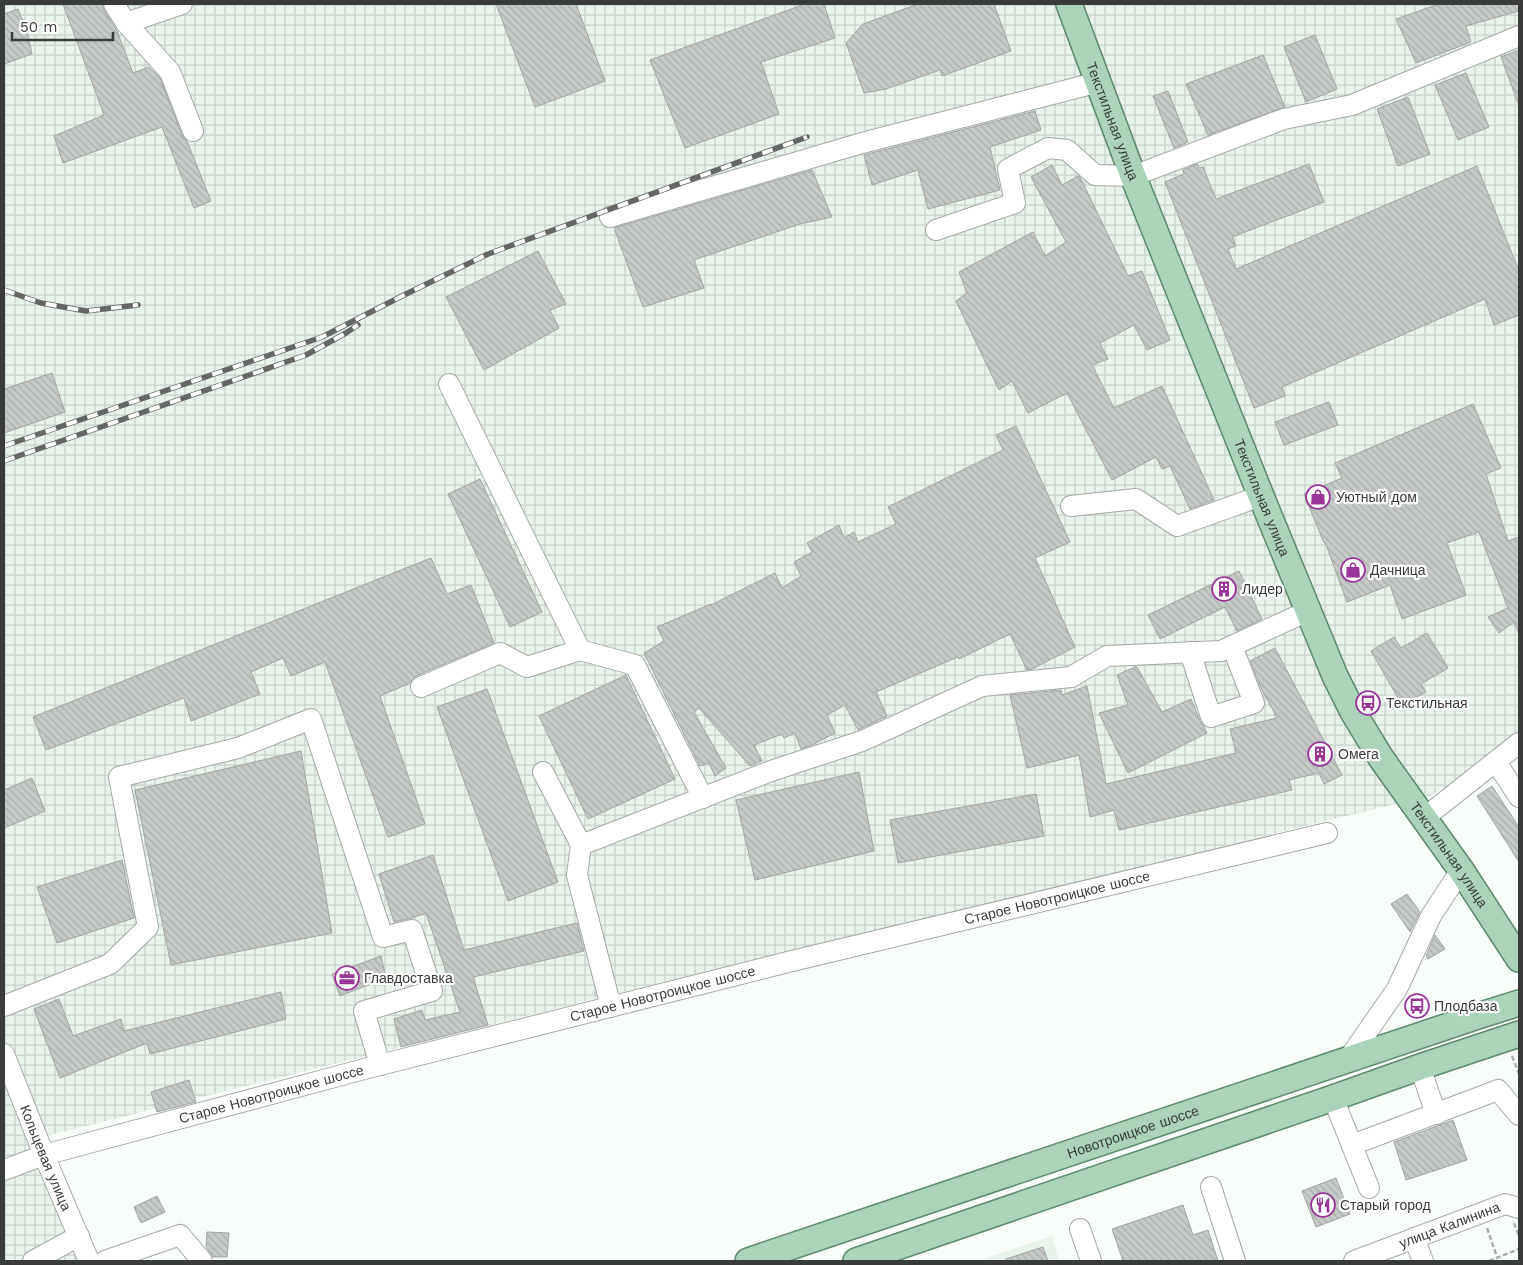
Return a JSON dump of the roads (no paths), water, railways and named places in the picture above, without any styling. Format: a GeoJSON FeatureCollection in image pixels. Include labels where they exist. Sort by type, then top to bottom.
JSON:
{"type":"FeatureCollection","features":[{"type":"Feature","properties":{"kind":"main road","name":"Текстильная улица"},"geometry":{"type":"LineString","coordinates":[[1069,4],[1133,176],[1335,676],[1353,712],[1381,758],[1461,870],[1519,959]]}},
{"type":"Feature","properties":{"kind":"main road","name":"Новотроицкое шоссе"},"geometry":{"type":"LineString","coordinates":[[748,1261],[1484,1014],[1519,1004]]}},
{"type":"Feature","properties":{"kind":"main road"},"geometry":{"type":"LineString","coordinates":[[856,1261],[1420,1067],[1516,1045]]}},
{"type":"Feature","properties":{"kind":"street"},"geometry":{"type":"LineString","coordinates":[[114,4],[126,23],[170,72],[193,131]]}},
{"type":"Feature","properties":{"kind":"street"},"geometry":{"type":"LineString","coordinates":[[126,23],[182,4]]}},
{"type":"Feature","properties":{"kind":"street"},"geometry":{"type":"LineString","coordinates":[[936,230],[1015,203],[1008,169],[1048,148],[1067,150],[1095,175],[1133,176],[1284,119],[1352,105],[1519,36]]}},
{"type":"Feature","properties":{"kind":"street"},"geometry":{"type":"LineString","coordinates":[[610,217],[862,144],[1099,82]]}},
{"type":"Feature","properties":{"kind":"street"},"geometry":{"type":"LineString","coordinates":[[449,384],[580,650]]}},
{"type":"Feature","properties":{"kind":"street"},"geometry":{"type":"LineString","coordinates":[[1071,506],[1136,499],[1177,526],[1261,496]]}},
{"type":"Feature","properties":{"kind":"street"},"geometry":{"type":"LineString","coordinates":[[581,845],[771,771],[862,741],[982,686],[1071,677],[1106,656],[1222,651],[1308,611]]}},
{"type":"Feature","properties":{"kind":"street"},"geometry":{"type":"LineString","coordinates":[[1190,652],[1211,717],[1254,703],[1232,646]]}},
{"type":"Feature","properties":{"kind":"street"},"geometry":{"type":"LineString","coordinates":[[421,686],[500,653],[527,666],[580,650],[635,665],[702,798]]}},
{"type":"Feature","properties":{"kind":"street"},"geometry":{"type":"LineString","coordinates":[[4,1006],[110,964],[148,927],[119,777],[238,748],[311,719],[383,937],[412,930],[432,991],[364,1011],[380,1065]]}},
{"type":"Feature","properties":{"kind":"street"},"geometry":{"type":"LineString","coordinates":[[1424,818],[1519,743]]}},
{"type":"Feature","properties":{"kind":"street"},"geometry":{"type":"LineString","coordinates":[[1496,762],[1519,797]]}},
{"type":"Feature","properties":{"kind":"street"},"geometry":{"type":"LineString","coordinates":[[543,772],[581,845],[578,874],[611,1007]]}},
{"type":"Feature","properties":{"kind":"street","name":"Старое Новотроицкое шоссе"},"geometry":{"type":"LineString","coordinates":[[4,1170],[44,1155],[380,1065],[801,958],[1327,833]]}},
{"type":"Feature","properties":{"kind":"street"},"geometry":{"type":"LineString","coordinates":[[1347,1061],[1397,989],[1431,916],[1461,870]]}},
{"type":"Feature","properties":{"kind":"street","name":"Кольцевая улица"},"geometry":{"type":"LineString","coordinates":[[4,1054],[44,1155],[90,1261]]}},
{"type":"Feature","properties":{"kind":"street"},"geometry":{"type":"LineString","coordinates":[[1420,1067],[1436,1114]]}},
{"type":"Feature","properties":{"kind":"street"},"geometry":{"type":"LineString","coordinates":[[1352,1145],[1498,1090],[1519,1115]]}},
{"type":"Feature","properties":{"kind":"street"},"geometry":{"type":"LineString","coordinates":[[1333,1098],[1369,1188]]}},
{"type":"Feature","properties":{"kind":"street"},"geometry":{"type":"LineString","coordinates":[[1211,1187],[1235,1261]]}},
{"type":"Feature","properties":{"kind":"street","name":"улица Калинина"},"geometry":{"type":"LineString","coordinates":[[1367,1259],[1414,1238],[1505,1204],[1516,1213]]}},
{"type":"Feature","properties":{"kind":"street"},"geometry":{"type":"LineString","coordinates":[[1080,1229],[1091,1261]]}},
{"type":"Feature","properties":{"kind":"street"},"geometry":{"type":"LineString","coordinates":[[33,1261],[79,1236]]}},
{"type":"Feature","properties":{"kind":"street"},"geometry":{"type":"LineString","coordinates":[[106,1261],[180,1236],[202,1261]]}},
{"type":"Feature","properties":{"kind":"street"},"geometry":{"type":"LineString","coordinates":[[1414,1238],[1424,1261]]}},
{"type":"Feature","properties":{"kind":"railway"},"geometry":{"type":"LineString","coordinates":[[4,446],[322,337],[488,254],[807,137]]}},
{"type":"Feature","properties":{"kind":"railway"},"geometry":{"type":"LineString","coordinates":[[4,290],[41,303],[86,311],[138,305]]}},
{"type":"Feature","properties":{"kind":"railway"},"geometry":{"type":"LineString","coordinates":[[4,461],[306,355],[358,325]]}},
{"type":"Feature","properties":{"kind":"place","name":"Уютный дом"},"geometry":{"type":"Point","coordinates":[1318,497]}},
{"type":"Feature","properties":{"kind":"place","name":"Дачница"},"geometry":{"type":"Point","coordinates":[1353,570]}},
{"type":"Feature","properties":{"kind":"place","name":"Лидер"},"geometry":{"type":"Point","coordinates":[1224,589]}},
{"type":"Feature","properties":{"kind":"place","name":"Текстильная"},"geometry":{"type":"Point","coordinates":[1368,703]}},
{"type":"Feature","properties":{"kind":"place","name":"Омега"},"geometry":{"type":"Point","coordinates":[1320,754]}},
{"type":"Feature","properties":{"kind":"place","name":"Главдоставка"},"geometry":{"type":"Point","coordinates":[347,978]}},
{"type":"Feature","properties":{"kind":"place","name":"Плодбаза"},"geometry":{"type":"Point","coordinates":[1417,1006]}},
{"type":"Feature","properties":{"kind":"place","name":"Старый город"},"geometry":{"type":"Point","coordinates":[1323,1205]}}]}
